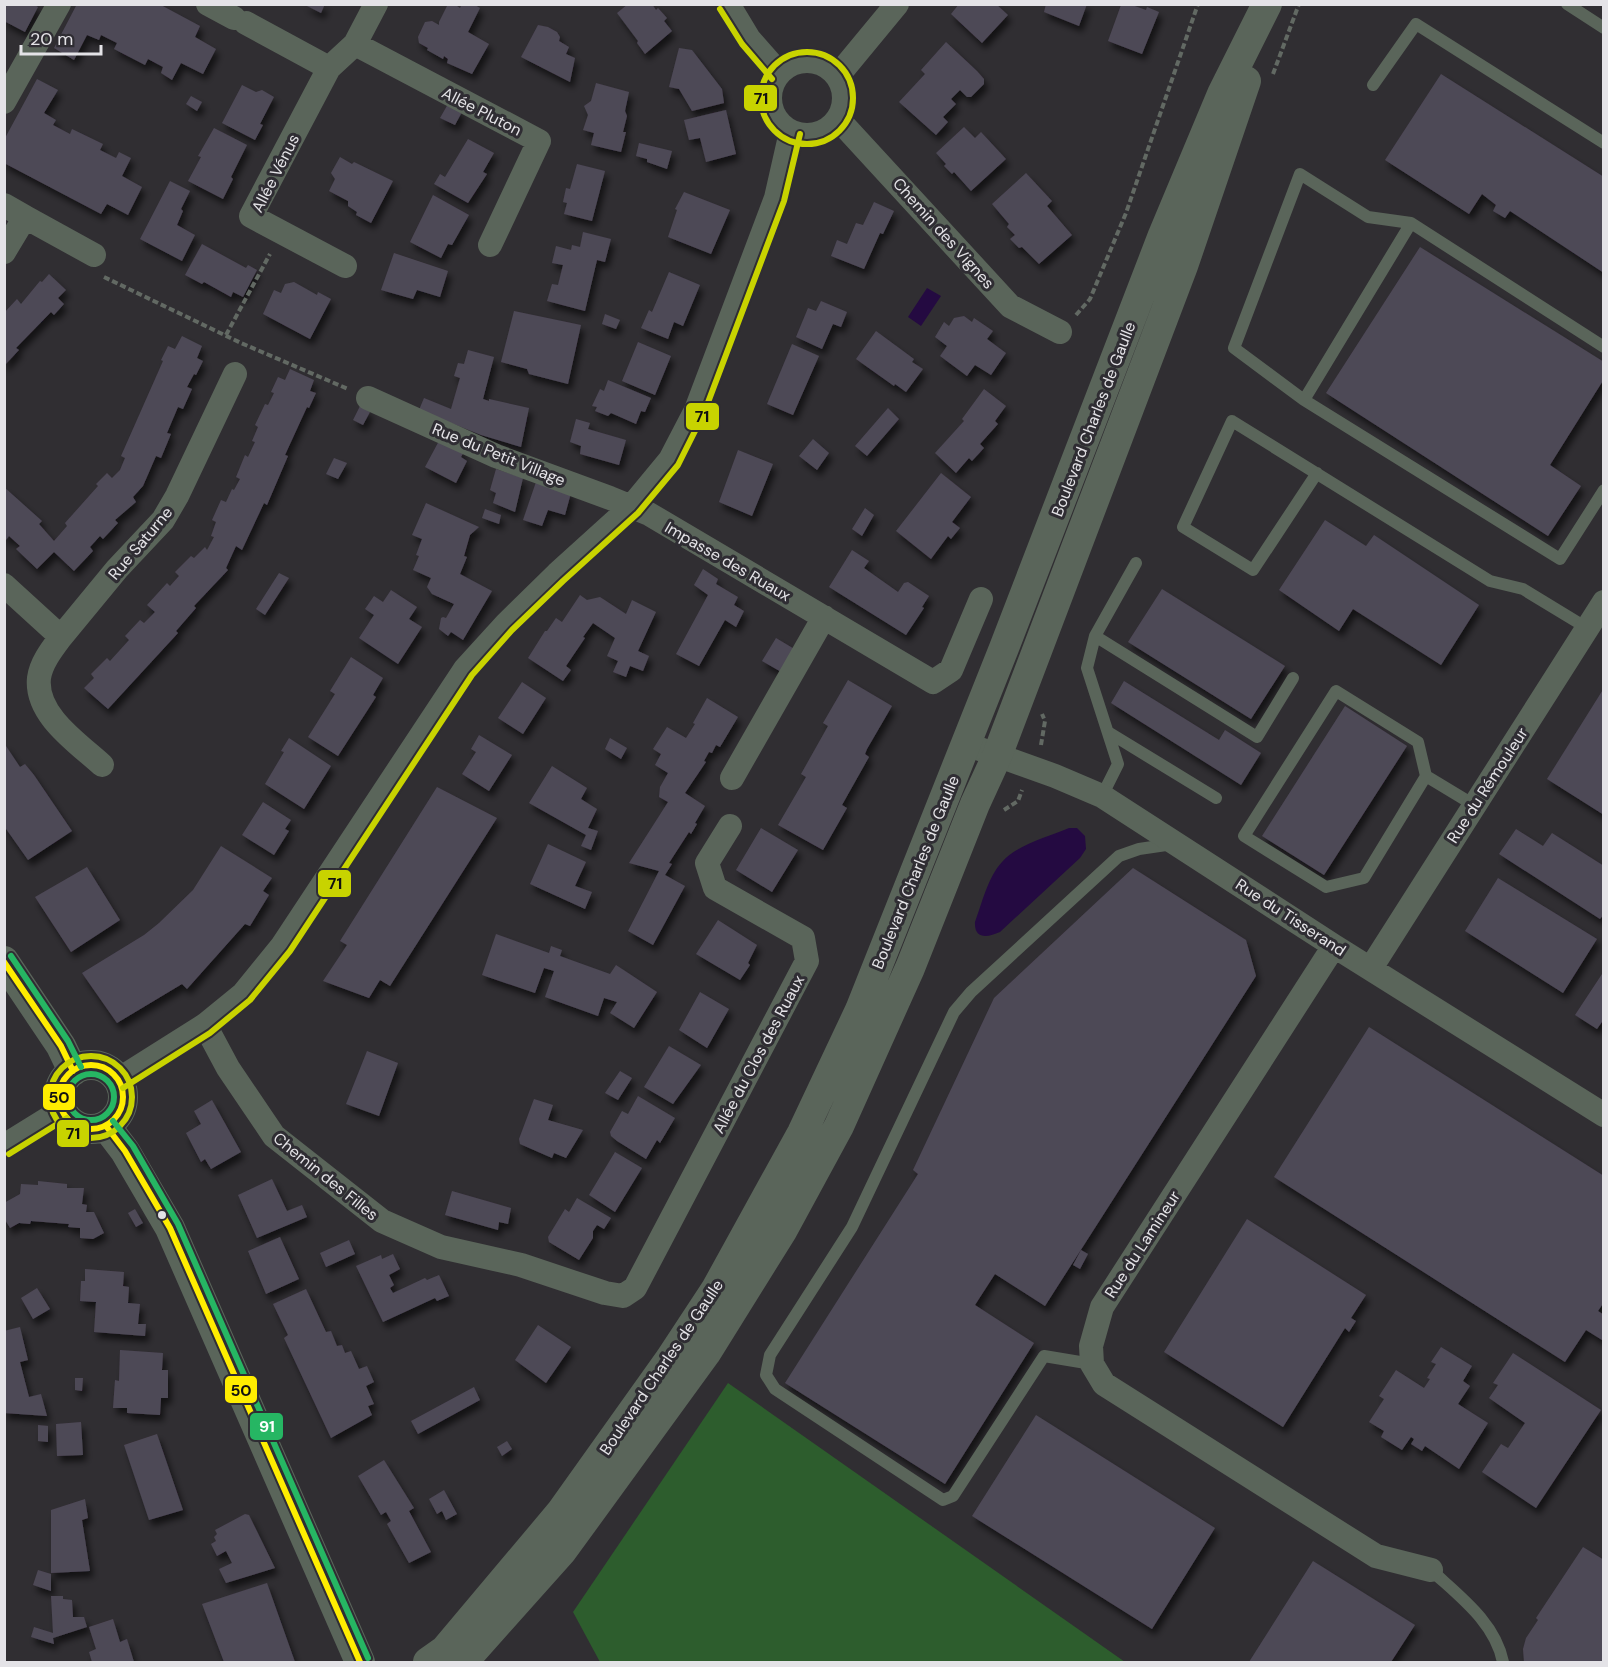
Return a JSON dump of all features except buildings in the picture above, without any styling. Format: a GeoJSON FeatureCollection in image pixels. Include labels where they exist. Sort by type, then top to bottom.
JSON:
{"type":"FeatureCollection","features":[{"type":"Feature","properties":{"kind":"street"},"geometry":{"type":"LineString","coordinates":[[4,102],[59,4]]}},
{"type":"Feature","properties":{"kind":"street"},"geometry":{"type":"LineString","coordinates":[[208,4],[240,21],[342,56],[376,4]]}},
{"type":"Feature","properties":{"kind":"street"},"geometry":{"type":"LineString","coordinates":[[728,4],[749,39],[779,73]]}},
{"type":"Feature","properties":{"kind":"street"},"geometry":{"type":"LineString","coordinates":[[836,75],[897,4]]}},
{"type":"Feature","properties":{"kind":"street","name":"Boulevard Charles de Gaulle"},"geometry":{"type":"LineString","coordinates":[[428,1662],[446,1650],[561,1512],[670,1359],[716,1289],[802,1133],[860,1010],[966,744],[1163,235],[1222,94],[1268,4]]}},
{"type":"Feature","properties":{"kind":"street","name":"Boulevard Charles de Gaulle"},"geometry":{"type":"LineString","coordinates":[[463,1662],[562,1551],[706,1353],[782,1231],[839,1126],[910,968],[975,804],[997,756],[1183,266],[1235,116],[1268,4]]}},
{"type":"Feature","properties":{"kind":"street","name":"Allée Vénus"},"geometry":{"type":"LineString","coordinates":[[342,56],[251,216],[345,266]]}},
{"type":"Feature","properties":{"kind":"street","name":"Allée Pluton"},"geometry":{"type":"LineString","coordinates":[[342,56],[539,141],[490,245]]}},
{"type":"Feature","properties":{"kind":"street"},"geometry":{"type":"LineString","coordinates":[[805,61],[819,62],[836,75],[841,80],[845,96],[844,110],[824,133],[809,136],[796,134],[782,126],[774,115],[770,101],[772,86],[779,73],[789,65],[805,61]]}},
{"type":"Feature","properties":{"kind":"street","name":"Chemin des Vignes"},"geometry":{"type":"LineString","coordinates":[[838,119],[1010,306],[1060,332]]}},
{"type":"Feature","properties":{"kind":"street"},"geometry":{"type":"LineString","coordinates":[[118,1080],[205,1025],[243,994],[282,946],[465,669],[506,624],[557,574],[632,506],[670,460],[696,410],[776,198],[791,132]]}},
{"type":"Feature","properties":{"kind":"street"},"geometry":{"type":"LineString","coordinates":[[4,252],[15,211],[94,255]]}},
{"type":"Feature","properties":{"kind":"street","name":"Rue Saturne"},"geometry":{"type":"LineString","coordinates":[[102,765],[53,720],[42,701],[39,678],[46,658],[61,637],[117,569],[163,520],[177,496],[235,374]]}},
{"type":"Feature","properties":{"kind":"street","name":"Rue du Petit Village"},"geometry":{"type":"LineString","coordinates":[[368,398],[496,456],[632,506]]}},
{"type":"Feature","properties":{"kind":"street","name":"Impasse des Ruaux"},"geometry":{"type":"LineString","coordinates":[[632,506],[933,681],[951,670],[981,599]]}},
{"type":"Feature","properties":{"kind":"street"},"geometry":{"type":"LineString","coordinates":[[4,585],[61,637]]}},
{"type":"Feature","properties":{"kind":"street","name":"Rue du Rémouleur"},"geometry":{"type":"LineString","coordinates":[[1371,968],[1604,602]]}},
{"type":"Feature","properties":{"kind":"street"},"geometry":{"type":"LineString","coordinates":[[732,778],[824,617]]}},
{"type":"Feature","properties":{"kind":"street","name":"Rue du Tisserand"},"geometry":{"type":"LineString","coordinates":[[966,744],[1055,776],[1102,796],[1334,946],[1604,1115]]}},
{"type":"Feature","properties":{"kind":"street","name":"Allée du Clos des Ruaux"},"geometry":{"type":"LineString","coordinates":[[635,1288],[807,962],[803,938],[715,888],[707,863],[730,826]]}},
{"type":"Feature","properties":{"kind":"street","name":"Rue du Lamineur"},"geometry":{"type":"LineString","coordinates":[[1092,1364],[1091,1346],[1102,1307],[1334,946]]}},
{"type":"Feature","properties":{"kind":"street"},"geometry":{"type":"LineString","coordinates":[[4,960],[61,1046],[73,1071]]}},
{"type":"Feature","properties":{"kind":"street","name":"Chemin des Filles"},"geometry":{"type":"LineString","coordinates":[[205,1025],[228,1068],[273,1136],[381,1221],[441,1247],[521,1265],[605,1293],[622,1296],[635,1288]]}},
{"type":"Feature","properties":{"kind":"street"},"geometry":{"type":"LineString","coordinates":[[97,1065],[109,1070],[118,1080],[123,1100],[120,1110],[106,1126],[86,1129],[76,1125],[62,1110],[59,1099],[60,1089],[65,1079],[73,1071],[84,1066],[97,1065]]}},
{"type":"Feature","properties":{"kind":"street"},"geometry":{"type":"LineString","coordinates":[[4,1146],[62,1110]]}},
{"type":"Feature","properties":{"kind":"street"},"geometry":{"type":"LineString","coordinates":[[106,1126],[125,1151],[170,1228],[360,1662]]}},
{"type":"Feature","properties":{"kind":"street"},"geometry":{"type":"LineString","coordinates":[[1092,1364],[1104,1384],[1376,1556],[1431,1570]]}},
{"type":"Feature","properties":{"kind":"lane"},"geometry":{"type":"LineString","coordinates":[[1567,4],[1604,28]]}},
{"type":"Feature","properties":{"kind":"lane"},"geometry":{"type":"LineString","coordinates":[[1373,85],[1416,24],[1604,142]]}},
{"type":"Feature","properties":{"kind":"lane"},"geometry":{"type":"LineString","coordinates":[[1604,347],[1412,223],[1368,217],[1300,174],[1234,348],[1304,400],[1560,559],[1604,490]]}},
{"type":"Feature","properties":{"kind":"lane"},"geometry":{"type":"LineString","coordinates":[[1304,400],[1412,223]]}},
{"type":"Feature","properties":{"kind":"lane"},"geometry":{"type":"LineString","coordinates":[[1317,473],[1253,570],[1183,527],[1232,421],[1317,473],[1490,581],[1523,588],[1587,628]]}},
{"type":"Feature","properties":{"kind":"lane"},"geometry":{"type":"LineString","coordinates":[[1102,796],[1118,764],[1087,668],[1095,636],[1136,563]]}},
{"type":"Feature","properties":{"kind":"lane"},"geometry":{"type":"LineString","coordinates":[[1095,636],[1257,736],[1293,678]]}},
{"type":"Feature","properties":{"kind":"lane"},"geometry":{"type":"LineString","coordinates":[[1426,776],[1364,878],[1326,887],[1244,836],[1336,691],[1418,742],[1426,776],[1474,805]]}},
{"type":"Feature","properties":{"kind":"lane"},"geometry":{"type":"LineString","coordinates":[[1108,732],[1216,798]]}},
{"type":"Feature","properties":{"kind":"lane"},"geometry":{"type":"LineString","coordinates":[[1092,1364],[1044,1356],[953,1496],[943,1500],[775,1389],[766,1375],[770,1355],[852,1227],[954,1012],[971,992],[1119,856],[1139,849],[1176,844]]}},
{"type":"Feature","properties":{"kind":"lane"},"geometry":{"type":"LineString","coordinates":[[1431,1570],[1488,1627],[1496,1640],[1503,1662]]}},
{"type":"Feature","properties":{"kind":"path"},"geometry":{"type":"LineString","coordinates":[[1060,332],[1090,299],[1126,213],[1198,4]]}},
{"type":"Feature","properties":{"kind":"path"},"geometry":{"type":"LineString","coordinates":[[226,335],[282,233]]}},
{"type":"Feature","properties":{"kind":"path"},"geometry":{"type":"LineString","coordinates":[[94,255],[94,271],[157,304],[368,398]]}},
{"type":"Feature","properties":{"kind":"path"},"geometry":{"type":"LineString","coordinates":[[1038,707],[1045,721],[1040,747]]}},
{"type":"Feature","properties":{"kind":"path"},"geometry":{"type":"LineString","coordinates":[[995,812],[1007,809],[1018,801],[1023,788]]}},
{"type":"Feature","properties":{"kind":"green space"},"geometry":{"type":"Polygon","coordinates":[[[728,1383],[1125,1662],[600,1662],[573,1612],[728,1383]]]}},
{"type":"Feature","properties":{"kind":"shaded area"},"geometry":{"type":"Polygon","coordinates":[[[927,288],[941,296],[921,326],[908,317],[927,288]]]}},
{"type":"Feature","properties":{"kind":"shaded area"},"geometry":{"type":"Polygon","coordinates":[[[1069,828],[1077,828],[1085,836],[1086,849],[1080,858],[1000,932],[986,936],[979,934],[975,928],[975,922],[989,883],[1002,862],[1016,850],[1069,828]]]}},
{"type":"Feature","properties":{"kind":"transit line","name":"71"},"geometry":{"type":"LineString","coordinates":[[720,9],[742,44],[772,79]]}},
{"type":"Feature","properties":{"kind":"transit line","name":"71"},"geometry":{"type":"LineString","coordinates":[[807,52],[825,55],[840,65],[850,80],[853,98],[850,116],[840,131],[825,141],[807,144],[789,141],[774,131],[764,116],[761,98],[764,80],[774,65],[789,55],[807,52]]}},
{"type":"Feature","properties":{"kind":"transit line","name":"71"},"geometry":{"type":"LineString","coordinates":[[123,1088],[210,1033],[250,1000],[290,951],[472,675],[512,630],[638,513],[678,465],[704,413],[784,201],[800,134]]}},
{"type":"Feature","properties":{"kind":"transit line","name":"91"},"geometry":{"type":"LineString","coordinates":[[11,956],[68,1041],[81,1067]]}},
{"type":"Feature","properties":{"kind":"transit line","name":"50"},"geometry":{"type":"LineString","coordinates":[[4,962],[61,1046],[73,1071]]}},
{"type":"Feature","properties":{"kind":"transit line","name":"71"},"geometry":{"type":"LineString","coordinates":[[91,1056],[107,1059],[120,1068],[129,1081],[132,1097],[129,1113],[120,1126],[107,1135],[91,1138],[75,1135],[62,1126],[53,1113],[50,1097],[53,1081],[62,1068],[75,1059],[91,1056]]}},
{"type":"Feature","properties":{"kind":"transit line","name":"50"},"geometry":{"type":"LineString","coordinates":[[91,1065],[109,1071],[117,1079],[123,1097],[117,1115],[109,1123],[91,1129],[73,1123],[65,1115],[59,1097],[65,1079],[73,1071],[91,1065]]}},
{"type":"Feature","properties":{"kind":"transit line","name":"91"},"geometry":{"type":"LineString","coordinates":[[91,1074],[107,1081],[114,1097],[107,1113],[91,1120],[75,1113],[68,1097],[75,1081],[91,1074]]}},
{"type":"Feature","properties":{"kind":"transit line","name":"71"},"geometry":{"type":"LineString","coordinates":[[9,1154],[67,1118]]}},
{"type":"Feature","properties":{"kind":"transit line","name":"91"},"geometry":{"type":"LineString","coordinates":[[113,1121],[133,1146],[178,1224],[368,1658]]}},
{"type":"Feature","properties":{"kind":"transit line","name":"50"},"geometry":{"type":"LineString","coordinates":[[106,1126],[125,1151],[170,1228],[360,1662]]}}]}
